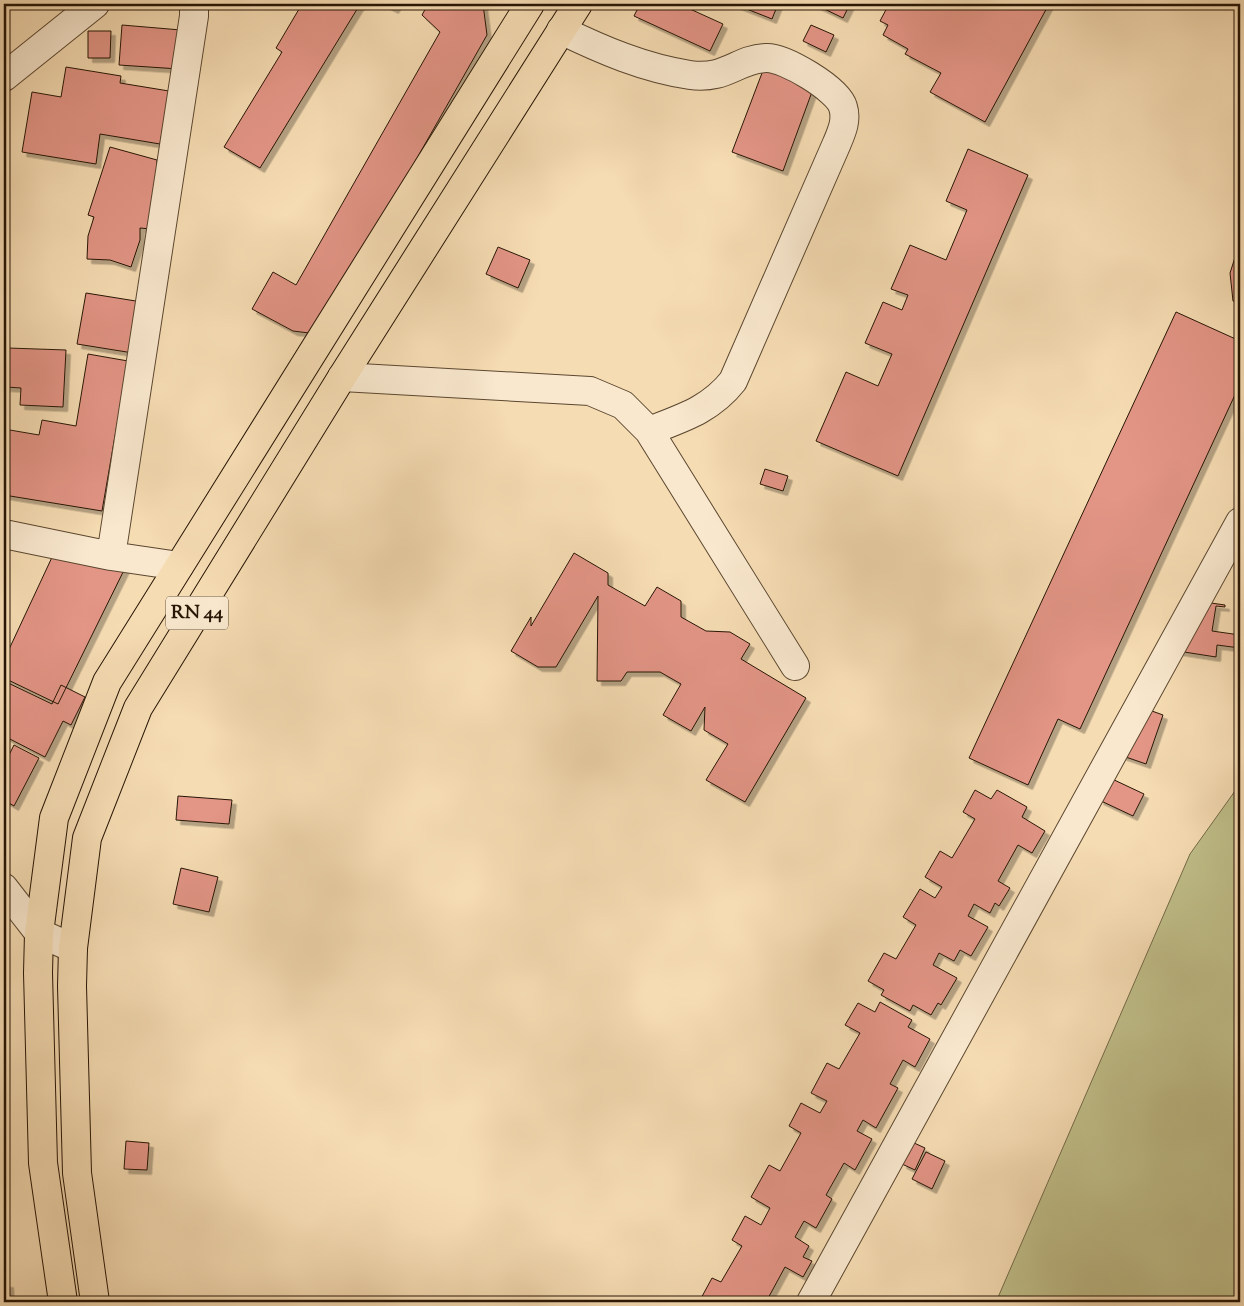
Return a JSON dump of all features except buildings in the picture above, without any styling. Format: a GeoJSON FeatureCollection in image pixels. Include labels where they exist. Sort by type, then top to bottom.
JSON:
{"type":"FeatureCollection","features":[{"type":"Feature","properties":{"kind":"main road","name":"RN 44"},"geometry":{"type":"LineString","coordinates":[[63,1302],[43,1163],[38,973],[39,933],[54,818],[107,682],[530,4]]}},
{"type":"Feature","properties":{"kind":"main road","name":"RN 44"},"geometry":{"type":"LineString","coordinates":[[95,1302],[77,1173],[72,986],[73,948],[87,838],[138,708],[342,377],[578,4]]}},
{"type":"Feature","properties":{"kind":"street"},"geometry":{"type":"LineString","coordinates":[[4,77],[95,4]]}},
{"type":"Feature","properties":{"kind":"street"},"geometry":{"type":"LineString","coordinates":[[111,556],[194,16],[194,4]]}},
{"type":"Feature","properties":{"kind":"street"},"geometry":{"type":"LineString","coordinates":[[561,30],[604,51],[689,74],[715,75],[756,59],[773,58],[790,65],[831,90],[843,105],[845,113],[845,121],[837,143],[733,381],[720,397],[696,412],[649,431]]}},
{"type":"Feature","properties":{"kind":"street"},"geometry":{"type":"LineString","coordinates":[[342,377],[590,391],[623,405],[649,431],[795,666]]}},
{"type":"Feature","properties":{"kind":"street"},"geometry":{"type":"LineString","coordinates":[[811,1302],[1240,522]]}},
{"type":"Feature","properties":{"kind":"street"},"geometry":{"type":"LineString","coordinates":[[6,537],[179,566]]}},
{"type":"Feature","properties":{"kind":"street"},"geometry":{"type":"LineString","coordinates":[[4,888],[39,933],[73,948]]}},
{"type":"Feature","properties":{"kind":"shaded area"},"geometry":{"type":"Polygon","coordinates":[[[1240,784],[1240,1302],[996,1302],[1190,854],[1240,784]]]}}]}
